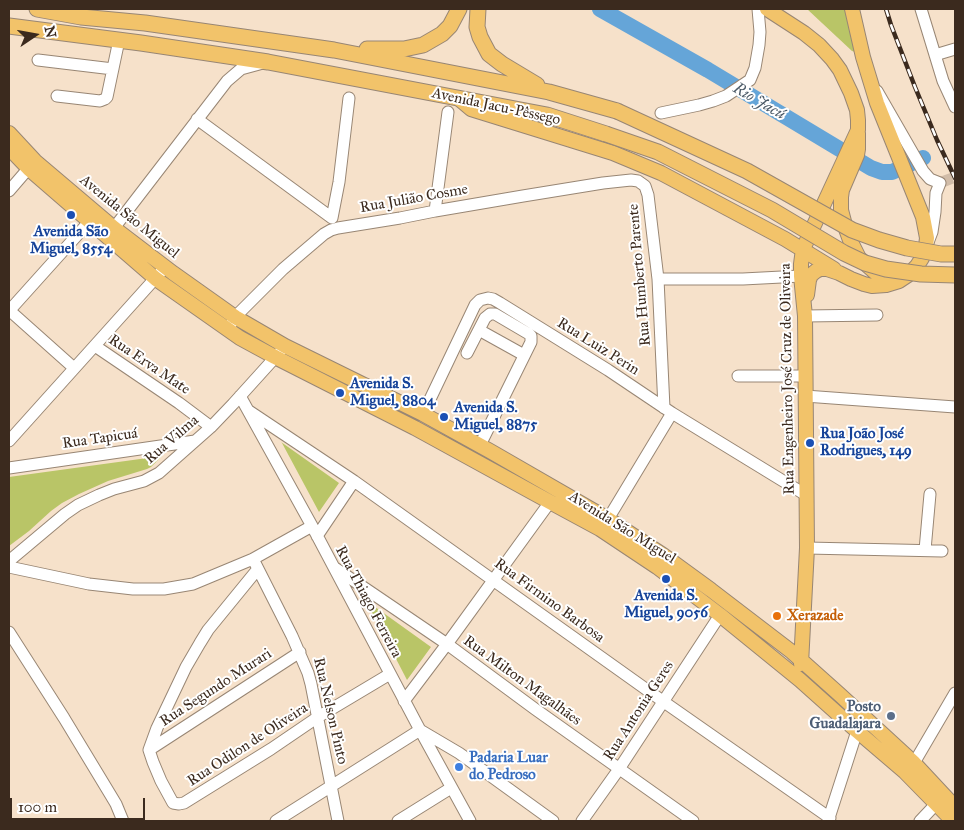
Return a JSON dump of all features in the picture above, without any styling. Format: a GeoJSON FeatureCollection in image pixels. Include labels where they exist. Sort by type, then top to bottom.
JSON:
{"type":"FeatureCollection","features":[{"type":"Feature","properties":{"kind":"highway","name":"Avenida Jacu-Pêssego"},"geometry":{"type":"LineString","coordinates":[[37,9],[334,50],[550,92],[617,111],[747,171],[852,230],[907,248],[941,254],[955,254]]}},
{"type":"Feature","properties":{"kind":"highway"},"geometry":{"type":"LineString","coordinates":[[334,50],[404,49],[423,45],[442,34],[450,26],[459,9]]}},
{"type":"Feature","properties":{"kind":"highway"},"geometry":{"type":"LineString","coordinates":[[478,9],[477,27],[480,38],[489,54],[550,92]]}},
{"type":"Feature","properties":{"kind":"highway","name":"Avenida Jacu-Pêssego"},"geometry":{"type":"LineString","coordinates":[[9,26],[141,42],[268,62],[547,115],[658,152],[772,210],[844,253],[865,263],[886,269],[921,274],[955,275]]}},
{"type":"Feature","properties":{"kind":"main road"},"geometry":{"type":"LineString","coordinates":[[767,9],[819,45],[840,70],[851,93],[858,116],[856,162],[842,190],[841,201],[846,229],[859,258],[877,274],[889,280],[899,281]]}},
{"type":"Feature","properties":{"kind":"main road"},"geometry":{"type":"LineString","coordinates":[[805,316],[809,280],[816,271],[827,268],[858,283],[872,286],[886,285],[899,281],[908,275],[922,258],[926,246],[927,238],[924,223],[915,199],[901,145],[869,78],[852,9]]}},
{"type":"Feature","properties":{"kind":"main road"},"geometry":{"type":"LineString","coordinates":[[458,98],[471,109],[613,153],[661,173],[803,249],[839,273]]}},
{"type":"Feature","properties":{"kind":"main road","name":"Avenida São Miguel"},"geometry":{"type":"LineString","coordinates":[[9,133],[32,165],[89,222],[156,279],[240,338],[415,428],[600,529],[640,556],[720,615],[800,680],[857,731],[910,768],[936,804],[953,821]]}},
{"type":"Feature","properties":{"kind":"main road","name":"Rua Engenheiro José Cruz de Oliveira"},"geometry":{"type":"LineString","coordinates":[[800,680],[806,548],[805,316],[801,276],[803,249],[856,137]]}},
{"type":"Feature","properties":{"kind":"main road","name":"Avenida São Miguel"},"geometry":{"type":"LineString","coordinates":[[9,148],[165,267],[236,317],[285,346],[423,414],[480,445],[608,519],[663,555],[801,660],[910,768],[955,807]]}},
{"type":"Feature","properties":{"kind":"street"},"geometry":{"type":"LineString","coordinates":[[661,113],[699,105],[726,96],[750,80],[755,68],[759,45],[758,9]]}},
{"type":"Feature","properties":{"kind":"street"},"geometry":{"type":"LineString","coordinates":[[920,9],[945,87],[955,107]]}},
{"type":"Feature","properties":{"kind":"street"},"geometry":{"type":"LineString","coordinates":[[56,96],[103,100],[107,97],[119,40]]}},
{"type":"Feature","properties":{"kind":"street"},"geometry":{"type":"LineString","coordinates":[[935,55],[955,49]]}},
{"type":"Feature","properties":{"kind":"street"},"geometry":{"type":"LineString","coordinates":[[38,60],[113,69]]}},
{"type":"Feature","properties":{"kind":"street"},"geometry":{"type":"LineString","coordinates":[[114,228],[227,81],[241,69],[268,62]]}},
{"type":"Feature","properties":{"kind":"street"},"geometry":{"type":"LineString","coordinates":[[331,230],[349,98]]}},
{"type":"Feature","properties":{"kind":"street"},"geometry":{"type":"LineString","coordinates":[[435,211],[448,112]]}},
{"type":"Feature","properties":{"kind":"street"},"geometry":{"type":"LineString","coordinates":[[197,119],[332,218]]}},
{"type":"Feature","properties":{"kind":"street"},"geometry":{"type":"LineString","coordinates":[[901,145],[930,178],[941,182],[936,193],[932,232],[926,246]]}},
{"type":"Feature","properties":{"kind":"street"},"geometry":{"type":"LineString","coordinates":[[9,191],[32,165]]}},
{"type":"Feature","properties":{"kind":"street","name":"Rua Julião Cosme"},"geometry":{"type":"LineString","coordinates":[[236,317],[283,269],[331,230],[435,211],[631,180]]}},
{"type":"Feature","properties":{"kind":"street","name":"Rua Humberto Parente"},"geometry":{"type":"LineString","coordinates":[[631,180],[642,183],[648,195],[658,279],[668,410]]}},
{"type":"Feature","properties":{"kind":"street"},"geometry":{"type":"LineString","coordinates":[[74,368],[9,311],[89,222]]}},
{"type":"Feature","properties":{"kind":"street"},"geometry":{"type":"LineString","coordinates":[[10,437],[165,267]]}},
{"type":"Feature","properties":{"kind":"street"},"geometry":{"type":"LineString","coordinates":[[658,279],[743,279],[801,276]]}},
{"type":"Feature","properties":{"kind":"street","name":"Rua Luiz Perin"},"geometry":{"type":"LineString","coordinates":[[423,414],[476,305],[480,300],[493,299],[806,495]]}},
{"type":"Feature","properties":{"kind":"street"},"geometry":{"type":"LineString","coordinates":[[467,353],[487,316],[492,314],[531,336],[531,342],[480,445]]}},
{"type":"Feature","properties":{"kind":"street"},"geometry":{"type":"LineString","coordinates":[[805,316],[877,315]]}},
{"type":"Feature","properties":{"kind":"street"},"geometry":{"type":"LineString","coordinates":[[228,330],[236,317]]}},
{"type":"Feature","properties":{"kind":"street"},"geometry":{"type":"LineString","coordinates":[[479,330],[524,355]]}},
{"type":"Feature","properties":{"kind":"street","name":"Rua Erva Mate"},"geometry":{"type":"LineString","coordinates":[[94,346],[211,427]]}},
{"type":"Feature","properties":{"kind":"street","name":"Rua Vilma"},"geometry":{"type":"LineString","coordinates":[[9,561],[78,505],[114,489],[152,478],[211,427],[285,346]]}},
{"type":"Feature","properties":{"kind":"street"},"geometry":{"type":"LineString","coordinates":[[738,376],[804,376]]}},
{"type":"Feature","properties":{"kind":"street","name":"Rua Thiago Ferreira"},"geometry":{"type":"LineString","coordinates":[[240,396],[470,821]]}},
{"type":"Feature","properties":{"kind":"street"},"geometry":{"type":"LineString","coordinates":[[805,396],[955,407]]}},
{"type":"Feature","properties":{"kind":"street"},"geometry":{"type":"LineString","coordinates":[[608,519],[668,410]]}},
{"type":"Feature","properties":{"kind":"street","name":"Rua Firmino Barbosa"},"geometry":{"type":"LineString","coordinates":[[249,411],[354,481],[829,820]]}},
{"type":"Feature","properties":{"kind":"street","name":"Rua Tapicuá"},"geometry":{"type":"LineString","coordinates":[[9,468],[195,441]]}},
{"type":"Feature","properties":{"kind":"street"},"geometry":{"type":"LineString","coordinates":[[9,567],[89,584],[133,589],[164,589],[193,584],[314,531],[354,481]]}},
{"type":"Feature","properties":{"kind":"street"},"geometry":{"type":"LineString","coordinates":[[925,550],[930,494]]}},
{"type":"Feature","properties":{"kind":"street"},"geometry":{"type":"LineString","coordinates":[[404,701],[550,502]]}},
{"type":"Feature","properties":{"kind":"street"},"geometry":{"type":"LineString","coordinates":[[806,548],[942,551]]}},
{"type":"Feature","properties":{"kind":"street","name":"Rua Nelson Pinto"},"geometry":{"type":"LineString","coordinates":[[253,559],[300,652],[311,684],[338,821]]}},
{"type":"Feature","properties":{"kind":"street","name":"Rua Milton Magalhães"},"geometry":{"type":"LineString","coordinates":[[332,566],[447,644],[535,710],[693,821]]}},
{"type":"Feature","properties":{"kind":"street"},"geometry":{"type":"LineString","coordinates":[[149,750],[157,728],[186,667],[208,630],[258,570]]}},
{"type":"Feature","properties":{"kind":"street","name":"Rua Antonia Geres"},"geometry":{"type":"LineString","coordinates":[[582,821],[620,769],[720,615]]}},
{"type":"Feature","properties":{"kind":"street"},"geometry":{"type":"LineString","coordinates":[[9,632],[110,794],[123,821]]}},
{"type":"Feature","properties":{"kind":"street","name":"Rua Segundo Murari"},"geometry":{"type":"LineString","coordinates":[[149,750],[300,652]]}},
{"type":"Feature","properties":{"kind":"street","name":"Rua Odilon de Oliveira"},"geometry":{"type":"LineString","coordinates":[[149,750],[161,781],[173,803],[179,804],[189,801],[318,717],[390,674]]}},
{"type":"Feature","properties":{"kind":"street"},"geometry":{"type":"LineString","coordinates":[[910,768],[955,693]]}},
{"type":"Feature","properties":{"kind":"street"},"geometry":{"type":"LineString","coordinates":[[276,821],[420,730],[459,753],[553,821]]}},
{"type":"Feature","properties":{"kind":"street"},"geometry":{"type":"LineString","coordinates":[[829,820],[857,731]]}},
{"type":"Feature","properties":{"kind":"street"},"geometry":{"type":"LineString","coordinates":[[398,821],[451,788]]}},
{"type":"Feature","properties":{"kind":"street"},"geometry":{"type":"LineString","coordinates":[[920,821],[936,804]]}},
{"type":"Feature","properties":{"kind":"green space"},"geometry":{"type":"Polygon","coordinates":[[[807,9],[846,9],[855,52],[852,51],[807,9]]]}},
{"type":"Feature","properties":{"kind":"green space"},"geometry":{"type":"Polygon","coordinates":[[[282,443],[339,483],[319,512],[282,443]]]}},
{"type":"Feature","properties":{"kind":"green space"},"geometry":{"type":"Polygon","coordinates":[[[162,456],[147,469],[108,481],[62,503],[9,546],[9,477],[162,456]]]}},
{"type":"Feature","properties":{"kind":"green space"},"geometry":{"type":"Polygon","coordinates":[[[366,600],[431,647],[407,680],[366,600]]]}},
{"type":"Feature","properties":{"kind":"waterway","name":"Rio Jacú"},"geometry":{"type":"LineString","coordinates":[[600,9],[708,70],[871,168],[882,172],[892,172],[923,158]]}},
{"type":"Feature","properties":{"kind":"tunnel"},"geometry":{"type":"LineString","coordinates":[[942,182],[955,177]]}},
{"type":"Feature","properties":{"kind":"railway"},"geometry":{"type":"LineString","coordinates":[[886,9],[915,87],[955,178]]}},
{"type":"Feature","properties":{"kind":"place","name":"Avenida São Miguel, 8554"},"geometry":{"type":"Point","coordinates":[71,215]}},
{"type":"Feature","properties":{"kind":"place","name":"Avenida S. Miguel, 8804"},"geometry":{"type":"Point","coordinates":[340,393]}},
{"type":"Feature","properties":{"kind":"place","name":"Avenida S. Miguel, 8875"},"geometry":{"type":"Point","coordinates":[444,417]}},
{"type":"Feature","properties":{"kind":"place","name":"Rua João José Rodrigues, 149"},"geometry":{"type":"Point","coordinates":[810,443]}},
{"type":"Feature","properties":{"kind":"place","name":"Avenida S. Miguel, 9056"},"geometry":{"type":"Point","coordinates":[666,579]}},
{"type":"Feature","properties":{"kind":"place","name":"Xerazade"},"geometry":{"type":"Point","coordinates":[777,616]}},
{"type":"Feature","properties":{"kind":"place","name":"Posto Guadalajara"},"geometry":{"type":"Point","coordinates":[891,716]}},
{"type":"Feature","properties":{"kind":"place","name":"Padaria Luar do Pedroso"},"geometry":{"type":"Point","coordinates":[459,767]}}]}
